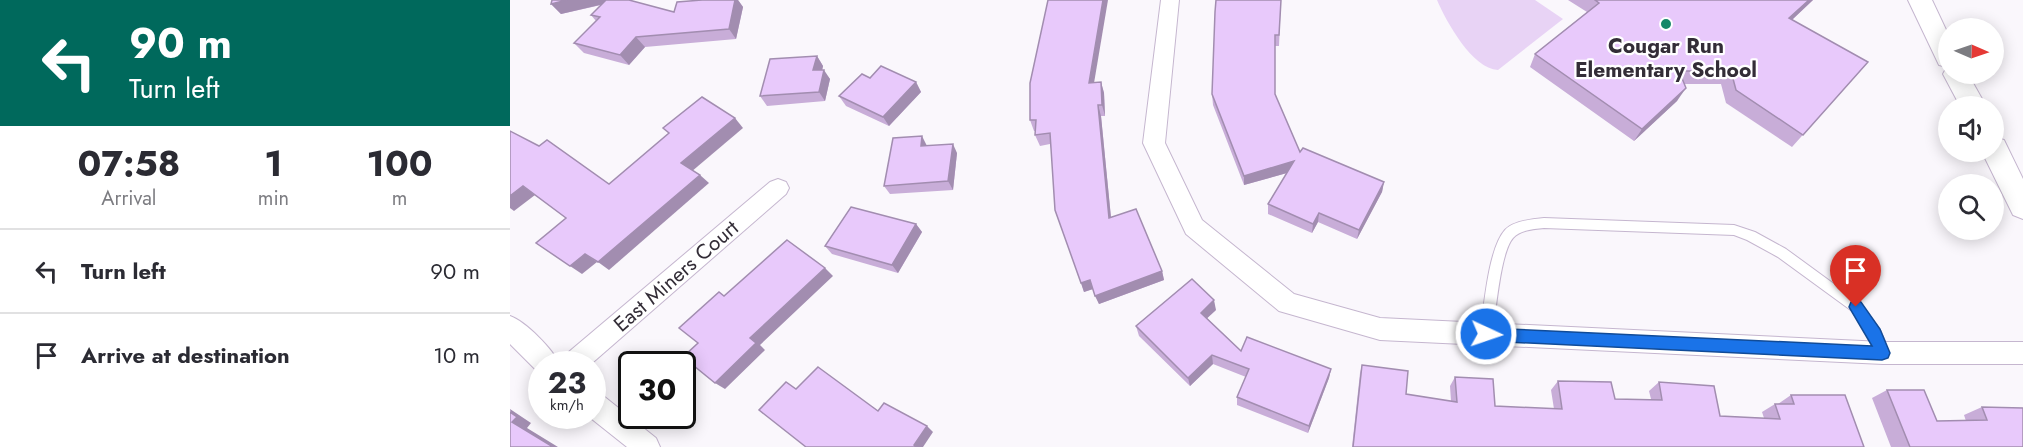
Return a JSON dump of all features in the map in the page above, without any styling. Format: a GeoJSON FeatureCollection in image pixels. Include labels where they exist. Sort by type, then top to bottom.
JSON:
{"type":"FeatureCollection","features":[{"type":"Feature","properties":{"kind":"street"},"geometry":{"type":"LineString","coordinates":[[1170,0],[1154,143],[1194,227],[1287,303],[1380,329],[1882,353],[2023,353]]}},
{"type":"Feature","properties":{"kind":"street"},"geometry":{"type":"LineString","coordinates":[[1920,0],[1938,37]]}},
{"type":"Feature","properties":{"kind":"street"},"geometry":{"type":"LineString","coordinates":[[2001,162],[2023,207]]}},
{"type":"Feature","properties":{"kind":"street","name":"East Miners Court"},"geometry":{"type":"LineString","coordinates":[[588,351],[778,188]]}},
{"type":"Feature","properties":{"kind":"street"},"geometry":{"type":"LineString","coordinates":[[510,327],[534,351]]}},
{"type":"Feature","properties":{"kind":"street"},"geometry":{"type":"LineString","coordinates":[[606,414],[647,447]]}},
{"type":"Feature","properties":{"kind":"lane"},"geometry":{"type":"LineString","coordinates":[[1486,334],[1501,249],[1509,234],[1526,226],[1544,223],[1734,230],[1751,236],[1782,253],[1856,307],[1875,334],[1882,353]]}},
{"type":"Feature","properties":{"kind":"shaded area"},"geometry":{"type":"Polygon","coordinates":[[[1437,0],[1535,0],[1563,19],[1498,70],[1488,68],[1470,53],[1453,31],[1437,0]]]}},
{"type":"Feature","properties":{"kind":"building"},"geometry":{"type":"Polygon","coordinates":[[[552,0],[567,0],[551,4],[552,0]]]}},
{"type":"Feature","properties":{"kind":"building"},"geometry":{"type":"Polygon","coordinates":[[[606,0],[629,0],[674,12],[677,2],[735,0],[729,29],[636,37],[620,55],[574,43],[600,17],[591,15],[606,0]]]}},
{"type":"Feature","properties":{"kind":"building"},"geometry":{"type":"Polygon","coordinates":[[[1048,0],[1103,0],[1089,83],[1101,82],[1102,105],[1098,105],[1109,218],[1136,209],[1162,271],[1095,296],[1090,280],[1081,283],[1055,210],[1050,133],[1035,135],[1036,120],[1030,120],[1030,83],[1048,0]]]}},
{"type":"Feature","properties":{"kind":"building"},"geometry":{"type":"Polygon","coordinates":[[[1216,0],[1281,0],[1279,35],[1275,35],[1275,94],[1300,152],[1303,148],[1384,182],[1359,230],[1319,213],[1313,224],[1268,204],[1294,161],[1244,176],[1212,94],[1216,0]]]}},
{"type":"Feature","properties":{"kind":"building"},"geometry":{"type":"Polygon","coordinates":[[[1595,0],[1809,0],[1789,18],[1868,62],[1803,135],[1736,90],[1731,71],[1679,71],[1686,88],[1642,129],[1535,54],[1599,3],[1595,0]]]}},
{"type":"Feature","properties":{"kind":"building"},"geometry":{"type":"Polygon","coordinates":[[[817,56],[813,70],[824,70],[819,92],[760,96],[770,59],[817,56]]]}},
{"type":"Feature","properties":{"kind":"building"},"geometry":{"type":"Polygon","coordinates":[[[881,66],[916,82],[883,117],[839,96],[862,74],[870,78],[881,66]]]}},
{"type":"Feature","properties":{"kind":"building"},"geometry":{"type":"Polygon","coordinates":[[[702,97],[735,118],[681,163],[700,175],[598,262],[585,254],[570,266],[536,243],[566,218],[523,186],[510,196],[510,131],[539,146],[547,140],[609,184],[669,133],[663,128],[702,97]]]}},
{"type":"Feature","properties":{"kind":"building"},"geometry":{"type":"Polygon","coordinates":[[[922,136],[921,146],[953,144],[948,181],[884,186],[893,138],[922,136]]]}},
{"type":"Feature","properties":{"kind":"building"},"geometry":{"type":"Polygon","coordinates":[[[851,207],[916,224],[892,265],[825,246],[851,207]]]}},
{"type":"Feature","properties":{"kind":"building"},"geometry":{"type":"Polygon","coordinates":[[[787,240],[825,268],[750,338],[756,343],[715,383],[696,368],[696,351],[689,351],[698,343],[679,328],[719,292],[724,296],[787,240]]]}},
{"type":"Feature","properties":{"kind":"building"},"geometry":{"type":"Polygon","coordinates":[[[1192,279],[1214,300],[1201,313],[1241,351],[1247,337],[1331,369],[1309,426],[1237,397],[1249,369],[1212,355],[1188,378],[1136,326],[1192,279]]]}},
{"type":"Feature","properties":{"kind":"building"},"geometry":{"type":"Polygon","coordinates":[[[1362,365],[1408,371],[1406,394],[1457,402],[1455,377],[1493,379],[1495,406],[1562,409],[1558,381],[1611,382],[1615,399],[1662,400],[1659,382],[1714,386],[1720,416],[1780,419],[1775,404],[1794,404],[1791,395],[1845,395],[1864,447],[1353,447],[1362,365]]]}},
{"type":"Feature","properties":{"kind":"building"},"geometry":{"type":"Polygon","coordinates":[[[818,367],[878,411],[884,403],[927,426],[914,445],[917,447],[806,447],[759,410],[786,382],[796,389],[818,367]]]}},
{"type":"Feature","properties":{"kind":"building"},"geometry":{"type":"Polygon","coordinates":[[[1887,390],[1924,390],[1937,421],[1987,420],[1982,407],[2023,408],[2023,447],[1910,447],[1887,390]]]}},
{"type":"Feature","properties":{"kind":"building"},"geometry":{"type":"Polygon","coordinates":[[[510,412],[517,417],[512,422],[553,447],[510,447],[510,412]]]}},
{"type":"Feature","properties":{"kind":"place","name":"Cougar Run Elementary School"},"geometry":{"type":"Point","coordinates":[1666,24]}},
{"type":"Feature","properties":{"kind":"route"},"geometry":{"type":"LineString","coordinates":[[1486,334],[1882,353],[1875,334],[1856,307]]}}]}
